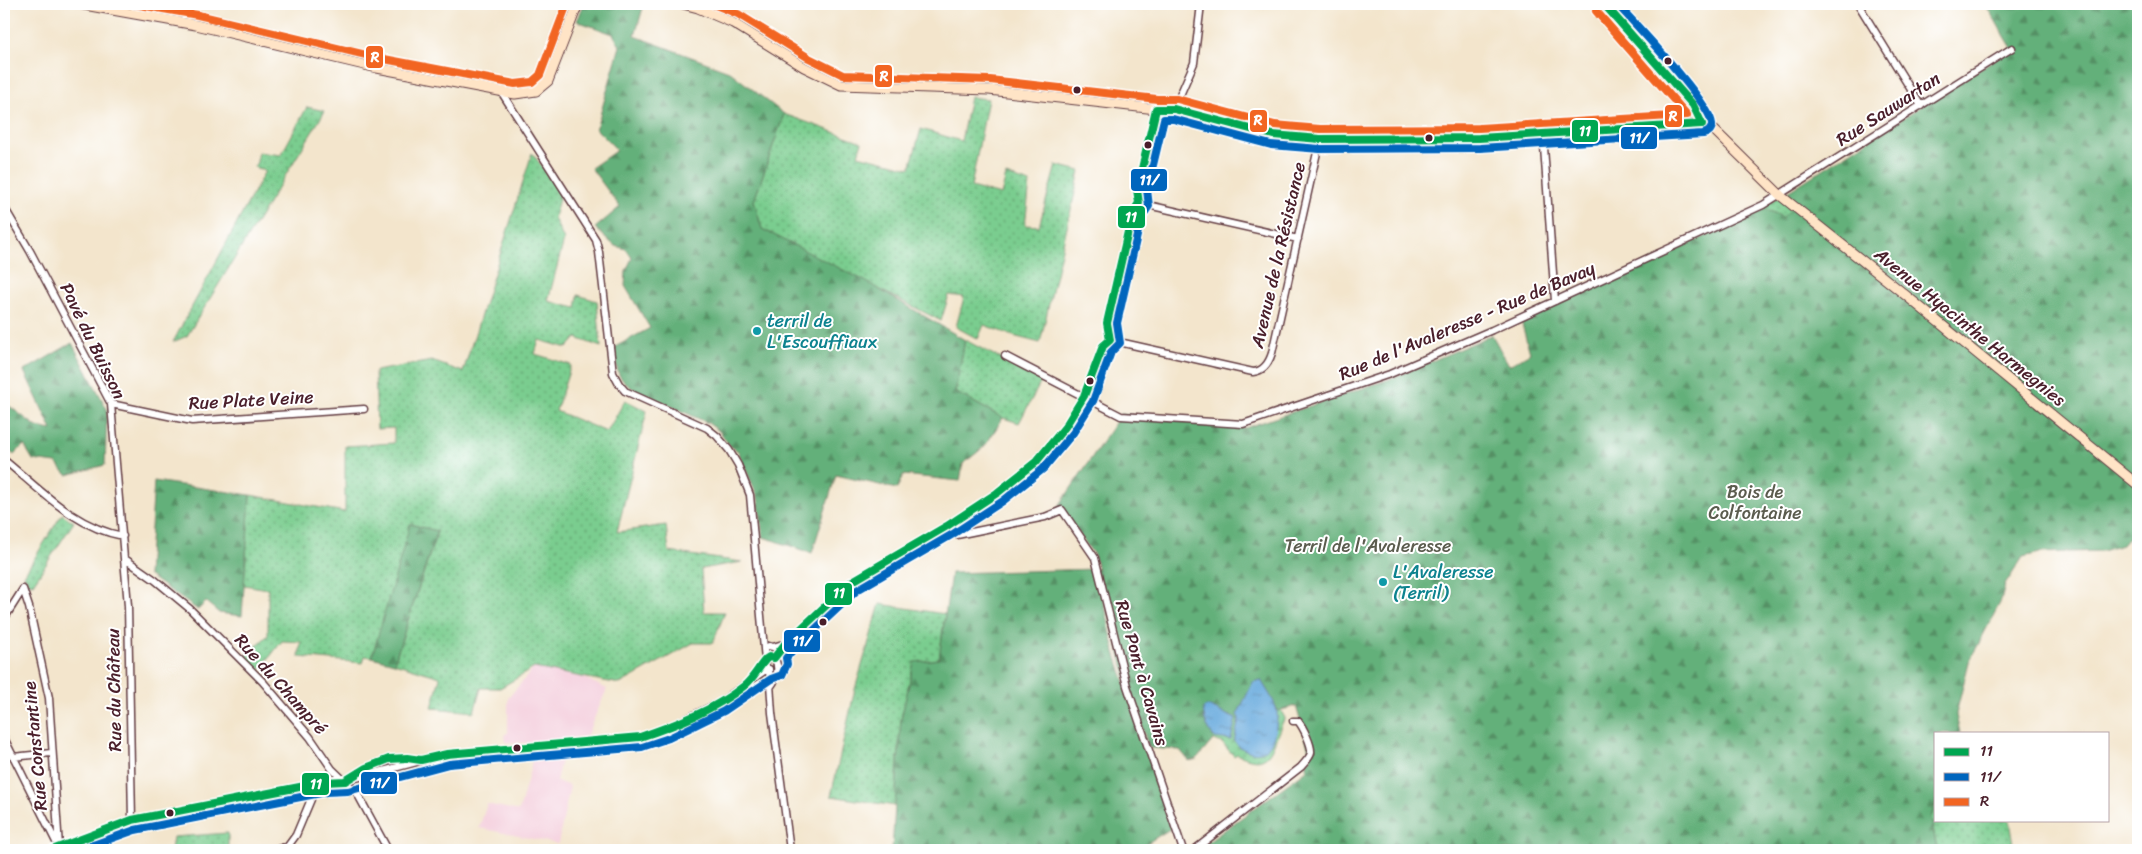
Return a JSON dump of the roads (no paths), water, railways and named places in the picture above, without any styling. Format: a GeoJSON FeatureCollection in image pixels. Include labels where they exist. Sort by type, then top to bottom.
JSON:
{"type":"FeatureCollection","features":[{"type":"Feature","properties":{"kind":"street"},"geometry":{"type":"LineString","coordinates":[[79,4],[239,34],[377,68],[502,93],[529,93],[536,91],[548,81],[578,4]]}},
{"type":"Feature","properties":{"kind":"street"},"geometry":{"type":"LineString","coordinates":[[682,4],[698,8],[733,23],[804,68],[841,85],[989,90],[1156,109],[1174,109],[1273,135],[1320,139],[1479,138],[1702,124],[1693,105],[1604,4]]}},
{"type":"Feature","properties":{"kind":"street"},"geometry":{"type":"LineString","coordinates":[[1174,109],[1194,64],[1201,4]]}},
{"type":"Feature","properties":{"kind":"street"},"geometry":{"type":"LineString","coordinates":[[1858,4],[1921,106]]}},
{"type":"Feature","properties":{"kind":"street","name":"Rue Sauwartan"},"geometry":{"type":"LineString","coordinates":[[1781,196],[2012,48]]}},
{"type":"Feature","properties":{"kind":"street"},"geometry":{"type":"LineString","coordinates":[[502,93],[596,240],[599,252],[609,348],[613,373],[619,384],[625,391],[707,428],[718,436],[738,465],[750,495],[766,644],[763,651],[776,680],[771,684]]}},
{"type":"Feature","properties":{"kind":"street"},"geometry":{"type":"LineString","coordinates":[[52,850],[60,849],[132,820],[325,782],[344,781],[446,754],[640,737],[665,729],[720,702],[770,663],[787,642],[851,582],[947,526],[996,493],[1036,462],[1060,435],[1084,396],[1103,346],[1110,340],[1107,323],[1132,214],[1139,203],[1137,190],[1156,109]]}},
{"type":"Feature","properties":{"kind":"street","name":"Avenue Hyacinthe Harmegnies"},"geometry":{"type":"LineString","coordinates":[[1702,124],[1713,129],[1781,196],[1898,288],[2138,485]]}},
{"type":"Feature","properties":{"kind":"street"},"geometry":{"type":"LineString","coordinates":[[1543,133],[1556,300]]}},
{"type":"Feature","properties":{"kind":"street","name":"Avenue de la Résistance"},"geometry":{"type":"LineString","coordinates":[[1110,340],[1253,372],[1259,371],[1269,362],[1320,139]]}},
{"type":"Feature","properties":{"kind":"street","name":"Rue de l'Avaleresse - Rue de Bavay"},"geometry":{"type":"LineString","coordinates":[[1084,396],[1121,416],[1243,424],[1390,374],[1781,196]]}},
{"type":"Feature","properties":{"kind":"street"},"geometry":{"type":"LineString","coordinates":[[1139,203],[1298,239]]}},
{"type":"Feature","properties":{"kind":"street","name":"Pavé du Buisson"},"geometry":{"type":"LineString","coordinates":[[4,208],[30,251],[111,404],[125,559]]}},
{"type":"Feature","properties":{"kind":"street"},"geometry":{"type":"LineString","coordinates":[[1004,356],[1084,396]]}},
{"type":"Feature","properties":{"kind":"street","name":"Rue Plate Veine"},"geometry":{"type":"LineString","coordinates":[[111,404],[192,421],[364,409]]}},
{"type":"Feature","properties":{"kind":"street"},"geometry":{"type":"LineString","coordinates":[[4,460],[24,479],[83,522],[112,534],[123,536]]}},
{"type":"Feature","properties":{"kind":"street","name":"Rue Pont à Cavains"},"geometry":{"type":"LineString","coordinates":[[947,526],[957,535],[1044,517],[1062,510],[1095,558],[1125,678],[1182,850]]}},
{"type":"Feature","properties":{"kind":"street","name":"Rue du Champré"},"geometry":{"type":"LineString","coordinates":[[125,559],[155,580],[190,609],[264,682],[310,737],[332,769],[357,793],[388,850]]}},
{"type":"Feature","properties":{"kind":"street","name":"Rue du Château"},"geometry":{"type":"LineString","coordinates":[[125,559],[132,820]]}},
{"type":"Feature","properties":{"kind":"street","name":"Rue Constantine"},"geometry":{"type":"LineString","coordinates":[[4,619],[23,590],[29,607],[49,698],[51,753],[60,849]]}},
{"type":"Feature","properties":{"kind":"street"},"geometry":{"type":"LineString","coordinates":[[766,644],[773,647],[787,642]]}},
{"type":"Feature","properties":{"kind":"street"},"geometry":{"type":"LineString","coordinates":[[755,676],[771,684]]}},
{"type":"Feature","properties":{"kind":"street"},"geometry":{"type":"LineString","coordinates":[[771,684],[772,713],[790,850]]}},
{"type":"Feature","properties":{"kind":"street"},"geometry":{"type":"LineString","coordinates":[[1194,850],[1301,767],[1310,756],[1310,749],[1301,725],[1298,721],[1293,721]]}},
{"type":"Feature","properties":{"kind":"street"},"geometry":{"type":"LineString","coordinates":[[4,738],[60,849]]}},
{"type":"Feature","properties":{"kind":"street"},"geometry":{"type":"LineString","coordinates":[[13,757],[51,753]]}},
{"type":"Feature","properties":{"kind":"street"},"geometry":{"type":"LineString","coordinates":[[275,850],[288,846],[296,835],[317,785]]}},
{"type":"Feature","properties":{"kind":"water"},"geometry":{"type":"Polygon","coordinates":[[[1261,680],[1274,703],[1277,719],[1272,742],[1262,752],[1256,753],[1241,748],[1234,741],[1239,718],[1237,715],[1253,682],[1261,680]]]}},
{"type":"Feature","properties":{"kind":"water"},"geometry":{"type":"Polygon","coordinates":[[[1208,706],[1236,719],[1231,740],[1215,738],[1210,731],[1205,720],[1203,708],[1208,706]]]}},
{"type":"Feature","properties":{"kind":"place","name":"terril de L'Escouffiaux"},"geometry":{"type":"Point","coordinates":[757,331]}},
{"type":"Feature","properties":{"kind":"place","name":"L'Avaleresse (Terril)"},"geometry":{"type":"Point","coordinates":[1383,582]}},
{"type":"Feature","properties":{"kind":"park label","name":"Bois de Colfontaine"},"geometry":{"type":"Point","coordinates":[1755,502]}},
{"type":"Feature","properties":{"kind":"park label","name":"Terril de l'Avaleresse"},"geometry":{"type":"Point","coordinates":[1368,546]}}]}
